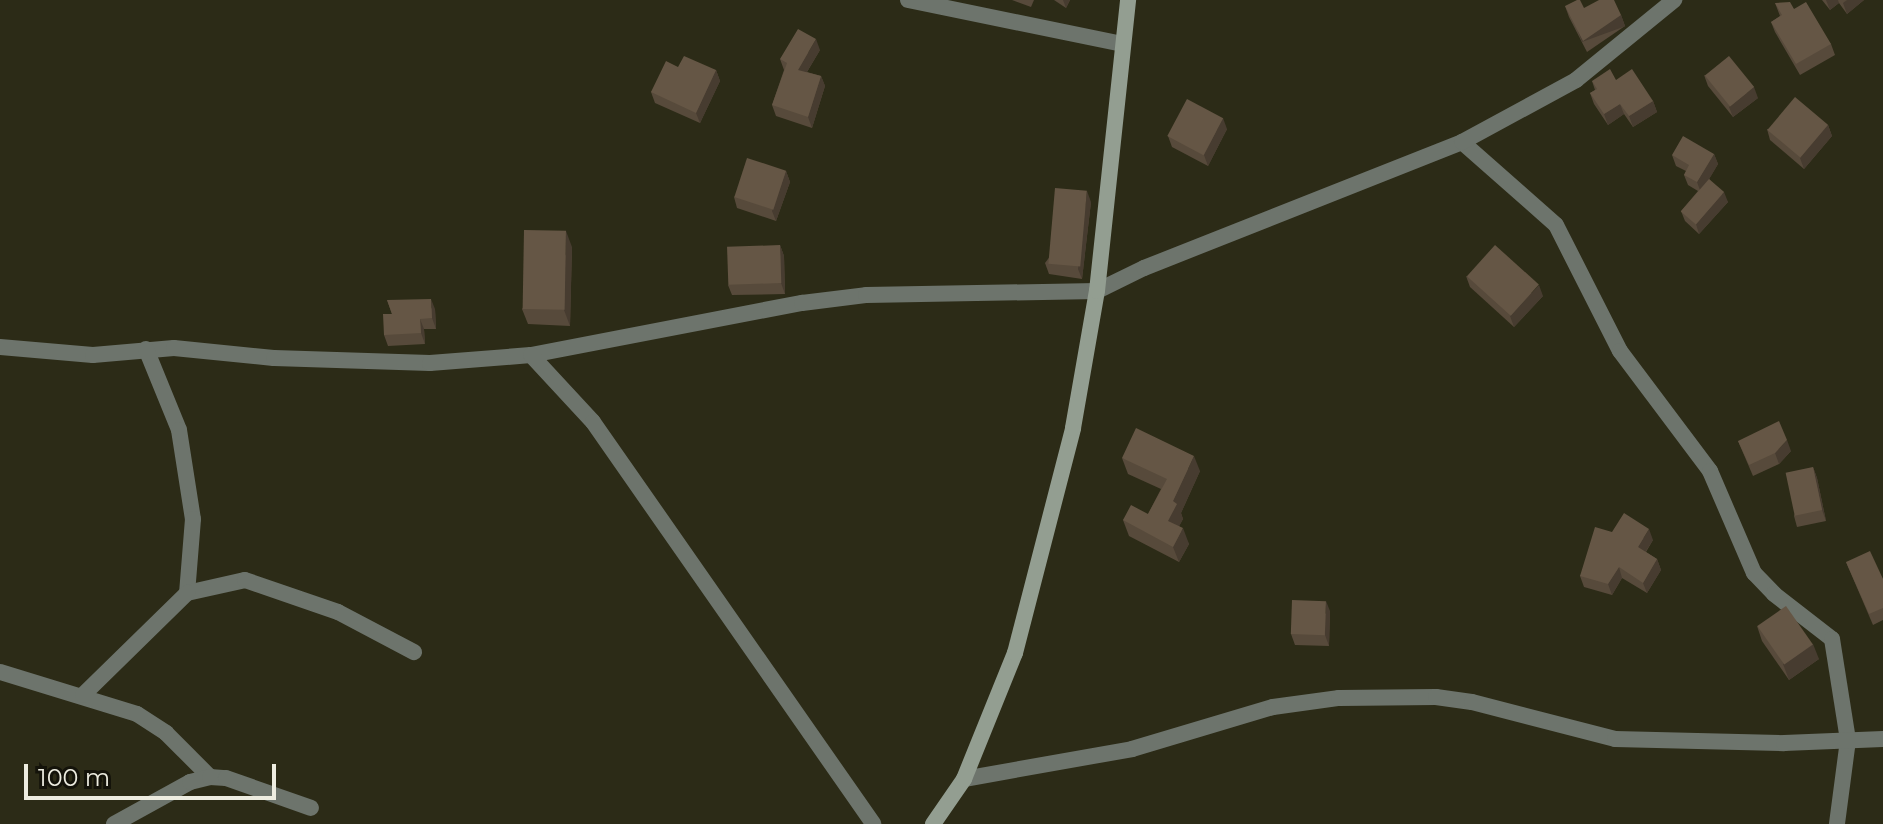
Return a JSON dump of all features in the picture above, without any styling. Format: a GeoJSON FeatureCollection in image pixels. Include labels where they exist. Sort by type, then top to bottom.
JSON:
{"type":"FeatureCollection","features":[{"type":"Feature","properties":{"kind":"main road"},"geometry":{"type":"LineString","coordinates":[[938,823],[964,779],[1019,638],[1073,428],[1097,291],[1128,0]]}},
{"type":"Feature","properties":{"kind":"street"},"geometry":{"type":"LineString","coordinates":[[908,0],[1123,44]]}},
{"type":"Feature","properties":{"kind":"street"},"geometry":{"type":"LineString","coordinates":[[0,347],[93,355],[174,348],[357,362],[430,363],[531,355],[802,303],[866,295],[1097,291],[1144,268],[1462,142],[1576,80],[1674,0]]}},
{"type":"Feature","properties":{"kind":"street"},"geometry":{"type":"LineString","coordinates":[[1462,142],[1556,225],[1620,351],[1710,471],[1754,573],[1774,594],[1832,639],[1848,740],[1837,824]]}},
{"type":"Feature","properties":{"kind":"street"},"geometry":{"type":"LineString","coordinates":[[146,349],[179,430],[193,519],[187,593]]}},
{"type":"Feature","properties":{"kind":"street"},"geometry":{"type":"LineString","coordinates":[[531,355],[593,422],[873,824]]}},
{"type":"Feature","properties":{"kind":"street"},"geometry":{"type":"LineString","coordinates":[[83,695],[187,593],[245,580],[338,612],[414,652]]}},
{"type":"Feature","properties":{"kind":"street"},"geometry":{"type":"LineString","coordinates":[[0,672],[137,714],[192,755],[210,777]]}},
{"type":"Feature","properties":{"kind":"street"},"geometry":{"type":"LineString","coordinates":[[964,779],[1132,749],[1295,702],[1351,698],[1436,697],[1472,702],[1615,739],[1883,739]]}},
{"type":"Feature","properties":{"kind":"street"},"geometry":{"type":"LineString","coordinates":[[114,824],[190,782],[210,777],[226,778],[311,808]]}},
{"type":"Feature","properties":{"kind":"building"},"geometry":{"type":"Polygon","coordinates":[[[1577,0],[1584,8],[1599,0],[1614,0],[1621,15],[1583,41],[1565,6],[1577,0]]]}},
{"type":"Feature","properties":{"kind":"building"},"geometry":{"type":"Polygon","coordinates":[[[1790,2],[1794,9],[1806,2],[1831,44],[1796,64],[1771,22],[1782,15],[1775,3],[1790,2]]]}},
{"type":"Feature","properties":{"kind":"building"},"geometry":{"type":"Polygon","coordinates":[[[798,29],[816,39],[798,70],[821,76],[808,117],[772,105],[787,63],[780,59],[798,29]]]}},
{"type":"Feature","properties":{"kind":"building"},"geometry":{"type":"Polygon","coordinates":[[[684,56],[716,70],[696,113],[651,92],[666,61],[678,67],[684,56]]]}},
{"type":"Feature","properties":{"kind":"building"},"geometry":{"type":"Polygon","coordinates":[[[1729,56],[1754,87],[1730,107],[1705,76],[1729,56]]]}},
{"type":"Feature","properties":{"kind":"building"},"geometry":{"type":"Polygon","coordinates":[[[1610,69],[1616,80],[1632,69],[1653,101],[1629,116],[1620,104],[1604,114],[1590,93],[1597,89],[1592,81],[1610,69]]]}},
{"type":"Feature","properties":{"kind":"building"},"geometry":{"type":"Polygon","coordinates":[[[1795,97],[1828,125],[1800,158],[1767,130],[1795,97]]]}},
{"type":"Feature","properties":{"kind":"building"},"geometry":{"type":"Polygon","coordinates":[[[1187,99],[1223,118],[1203,155],[1167,136],[1187,99]]]}},
{"type":"Feature","properties":{"kind":"building"},"geometry":{"type":"Polygon","coordinates":[[[1683,136],[1714,154],[1697,182],[1684,175],[1689,165],[1672,155],[1683,136]]]}},
{"type":"Feature","properties":{"kind":"building"},"geometry":{"type":"Polygon","coordinates":[[[747,158],[786,171],[773,210],[734,197],[747,158]]]}},
{"type":"Feature","properties":{"kind":"building"},"geometry":{"type":"Polygon","coordinates":[[[1709,179],[1724,192],[1696,225],[1681,211],[1709,179]]]}},
{"type":"Feature","properties":{"kind":"building"},"geometry":{"type":"Polygon","coordinates":[[[1055,188],[1087,191],[1080,266],[1048,264],[1055,188]]]}},
{"type":"Feature","properties":{"kind":"building"},"geometry":{"type":"Polygon","coordinates":[[[524,230],[566,231],[565,310],[523,309],[524,230]]]}},
{"type":"Feature","properties":{"kind":"building"},"geometry":{"type":"Polygon","coordinates":[[[780,245],[781,283],[728,285],[727,247],[780,245]]]}},
{"type":"Feature","properties":{"kind":"building"},"geometry":{"type":"Polygon","coordinates":[[[1495,245],[1539,284],[1511,316],[1467,276],[1495,245]]]}},
{"type":"Feature","properties":{"kind":"building"},"geometry":{"type":"Polygon","coordinates":[[[431,299],[432,318],[420,319],[421,333],[384,335],[383,314],[392,314],[387,300],[431,299]]]}},
{"type":"Feature","properties":{"kind":"building"},"geometry":{"type":"Polygon","coordinates":[[[1779,421],[1787,440],[1775,453],[1749,465],[1738,441],[1779,421]]]}},
{"type":"Feature","properties":{"kind":"building"},"geometry":{"type":"Polygon","coordinates":[[[1136,428],[1194,456],[1173,501],[1177,504],[1168,521],[1183,528],[1173,547],[1123,520],[1131,505],[1148,514],[1167,479],[1122,458],[1136,428]]]}},
{"type":"Feature","properties":{"kind":"building"},"geometry":{"type":"Polygon","coordinates":[[[1813,467],[1822,510],[1795,516],[1786,473],[1813,467]]]}},
{"type":"Feature","properties":{"kind":"building"},"geometry":{"type":"Polygon","coordinates":[[[1624,513],[1649,529],[1638,547],[1657,559],[1643,583],[1619,567],[1608,584],[1580,576],[1595,527],[1612,532],[1624,513]]]}},
{"type":"Feature","properties":{"kind":"building"},"geometry":{"type":"Polygon","coordinates":[[[1870,551],[1883,579],[1883,608],[1869,614],[1846,562],[1870,551]]]}},
{"type":"Feature","properties":{"kind":"building"},"geometry":{"type":"Polygon","coordinates":[[[1292,600],[1326,601],[1325,635],[1291,634],[1292,600]]]}},
{"type":"Feature","properties":{"kind":"building"},"geometry":{"type":"Polygon","coordinates":[[[1786,606],[1813,645],[1784,665],[1757,626],[1786,606]]]}}]}
